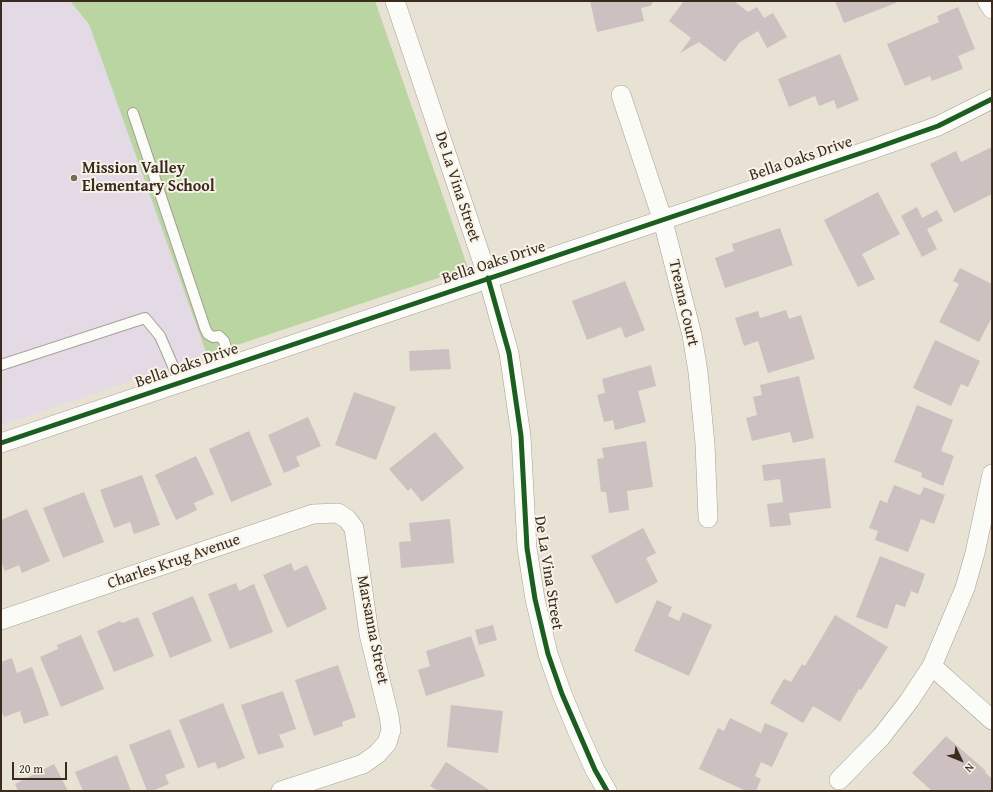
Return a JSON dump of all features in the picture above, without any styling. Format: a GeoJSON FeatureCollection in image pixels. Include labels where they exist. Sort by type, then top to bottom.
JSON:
{"type":"FeatureCollection","features":[{"type":"Feature","properties":{"kind":"street","name":"De La Vina Street"},"geometry":{"type":"LineString","coordinates":[[395,1],[488,278],[509,353],[521,436],[527,548],[535,599],[544,640],[562,694],[595,770],[607,791]]}},
{"type":"Feature","properties":{"kind":"street"},"geometry":{"type":"LineString","coordinates":[[987,1],[992,10]]}},
{"type":"Feature","properties":{"kind":"street","name":"Treana Court"},"geometry":{"type":"LineString","coordinates":[[621,95],[663,220],[692,335],[698,372],[705,444],[708,518]]}},
{"type":"Feature","properties":{"kind":"street","name":"Bella Oaks Drive"},"geometry":{"type":"LineString","coordinates":[[1,443],[938,126],[992,99]]}},
{"type":"Feature","properties":{"kind":"street"},"geometry":{"type":"LineString","coordinates":[[839,780],[881,736],[908,701],[932,666],[965,588],[975,553],[992,474]]}},
{"type":"Feature","properties":{"kind":"street","name":"Charles Krug Avenue"},"geometry":{"type":"LineString","coordinates":[[1,620],[313,514],[338,513],[347,519]]}},
{"type":"Feature","properties":{"kind":"street","name":"Marsanna Street"},"geometry":{"type":"LineString","coordinates":[[281,791],[363,764],[377,754],[387,743],[391,730],[369,634],[354,528],[347,519]]}},
{"type":"Feature","properties":{"kind":"street"},"geometry":{"type":"LineString","coordinates":[[932,666],[992,720]]}},
{"type":"Feature","properties":{"kind":"lane"},"geometry":{"type":"LineString","coordinates":[[133,113],[205,328],[208,334],[213,337],[219,336],[224,341],[231,365]]}},
{"type":"Feature","properties":{"kind":"lane"},"geometry":{"type":"LineString","coordinates":[[1,365],[145,318],[160,336],[180,382]]}},
{"type":"Feature","properties":{"kind":"shaded area","name":"Mission Valley Elementary School"},"geometry":{"type":"Polygon","coordinates":[[[1,1],[87,1],[207,355],[1,425],[1,1]]]}},
{"type":"Feature","properties":{"kind":"green space"},"geometry":{"type":"Polygon","coordinates":[[[70,1],[375,1],[468,268],[207,355],[89,24],[70,1]]]}},
{"type":"Feature","properties":{"kind":"building"},"geometry":{"type":"Polygon","coordinates":[[[590,1],[654,1],[650,6],[641,8],[644,21],[597,32],[590,1]]]}},
{"type":"Feature","properties":{"kind":"building"},"geometry":{"type":"Polygon","coordinates":[[[684,1],[734,1],[748,12],[757,7],[764,18],[773,13],[787,37],[767,48],[758,31],[740,42],[725,62],[699,42],[680,53],[691,38],[669,21],[684,1]]]}},
{"type":"Feature","properties":{"kind":"building"},"geometry":{"type":"Polygon","coordinates":[[[835,1],[895,1],[896,3],[844,23],[835,1]]]}},
{"type":"Feature","properties":{"kind":"building"},"geometry":{"type":"Polygon","coordinates":[[[958,7],[975,49],[958,56],[963,69],[932,81],[930,76],[905,86],[887,44],[939,22],[937,16],[958,7]]]}},
{"type":"Feature","properties":{"kind":"building"},"geometry":{"type":"Polygon","coordinates":[[[840,54],[859,100],[837,109],[834,100],[819,106],[815,96],[789,107],[778,79],[840,54]]]}},
{"type":"Feature","properties":{"kind":"building"},"geometry":{"type":"Polygon","coordinates":[[[992,147],[992,194],[954,213],[930,164],[956,151],[961,162],[992,147]]]}},
{"type":"Feature","properties":{"kind":"building"},"geometry":{"type":"Polygon","coordinates":[[[878,192],[900,234],[862,254],[875,279],[858,287],[824,220],[878,192]]]}},
{"type":"Feature","properties":{"kind":"building"},"geometry":{"type":"Polygon","coordinates":[[[917,207],[922,218],[937,210],[943,221],[927,229],[937,249],[922,257],[901,216],[917,207]]]}},
{"type":"Feature","properties":{"kind":"building"},"geometry":{"type":"Polygon","coordinates":[[[780,228],[793,265],[725,288],[715,258],[734,251],[732,244],[780,228]]]}},
{"type":"Feature","properties":{"kind":"building"},"geometry":{"type":"Polygon","coordinates":[[[960,268],[992,284],[992,317],[979,342],[939,322],[959,284],[953,281],[960,268]]]}},
{"type":"Feature","properties":{"kind":"building"},"geometry":{"type":"Polygon","coordinates":[[[625,281],[645,330],[625,338],[621,327],[587,340],[572,301],[625,281]]]}},
{"type":"Feature","properties":{"kind":"building"},"geometry":{"type":"Polygon","coordinates":[[[786,310],[789,319],[801,315],[815,359],[768,373],[758,341],[744,346],[735,318],[758,311],[760,318],[786,310]]]}},
{"type":"Feature","properties":{"kind":"building"},"geometry":{"type":"Polygon","coordinates":[[[935,340],[980,361],[968,387],[961,384],[951,406],[913,388],[935,340]]]}},
{"type":"Feature","properties":{"kind":"building"},"geometry":{"type":"Polygon","coordinates":[[[449,349],[451,369],[410,371],[409,351],[449,349]]]}},
{"type":"Feature","properties":{"kind":"building"},"geometry":{"type":"Polygon","coordinates":[[[651,365],[656,386],[638,391],[646,422],[615,430],[613,420],[604,422],[597,395],[605,393],[602,379],[651,365]]]}},
{"type":"Feature","properties":{"kind":"building"},"geometry":{"type":"Polygon","coordinates":[[[799,376],[814,438],[793,443],[790,432],[752,441],[746,418],[757,415],[753,397],[762,395],[760,385],[799,376]]]}},
{"type":"Feature","properties":{"kind":"building"},"geometry":{"type":"Polygon","coordinates":[[[354,392],[396,407],[376,460],[335,445],[354,392]]]}},
{"type":"Feature","properties":{"kind":"building"},"geometry":{"type":"Polygon","coordinates":[[[917,405],[953,420],[941,451],[954,456],[943,486],[921,477],[922,473],[894,462],[917,405]]]}},
{"type":"Feature","properties":{"kind":"building"},"geometry":{"type":"Polygon","coordinates":[[[308,417],[321,446],[296,457],[300,466],[284,473],[268,435],[308,417]]]}},
{"type":"Feature","properties":{"kind":"building"},"geometry":{"type":"Polygon","coordinates":[[[249,431],[272,485],[231,502],[209,449],[249,431]]]}},
{"type":"Feature","properties":{"kind":"building"},"geometry":{"type":"Polygon","coordinates":[[[435,432],[464,468],[422,502],[411,488],[408,491],[389,469],[435,432]]]}},
{"type":"Feature","properties":{"kind":"building"},"geometry":{"type":"Polygon","coordinates":[[[646,441],[653,487],[627,491],[629,510],[609,513],[606,492],[601,492],[597,459],[604,458],[602,448],[646,441]]]}},
{"type":"Feature","properties":{"kind":"building"},"geometry":{"type":"Polygon","coordinates":[[[196,456],[214,494],[194,503],[197,510],[176,520],[155,475],[196,456]]]}},
{"type":"Feature","properties":{"kind":"building"},"geometry":{"type":"Polygon","coordinates":[[[825,458],[831,508],[789,513],[791,525],[770,527],[767,504],[783,502],[780,479],[764,481],[762,465],[825,458]]]}},
{"type":"Feature","properties":{"kind":"building"},"geometry":{"type":"Polygon","coordinates":[[[142,475],[160,525],[134,534],[130,522],[114,528],[100,490],[142,475]]]}},
{"type":"Feature","properties":{"kind":"building"},"geometry":{"type":"Polygon","coordinates":[[[894,485],[920,495],[924,487],[945,495],[934,524],[921,519],[908,552],[875,540],[878,531],[869,528],[880,500],[887,503],[894,485]]]}},
{"type":"Feature","properties":{"kind":"building"},"geometry":{"type":"Polygon","coordinates":[[[84,492],[104,542],[63,558],[43,508],[84,492]]]}},
{"type":"Feature","properties":{"kind":"building"},"geometry":{"type":"Polygon","coordinates":[[[27,509],[50,561],[22,573],[19,565],[5,571],[1,561],[1,520],[27,509]]]}},
{"type":"Feature","properties":{"kind":"building"},"geometry":{"type":"Polygon","coordinates":[[[450,519],[454,563],[401,568],[399,542],[411,541],[409,523],[450,519]]]}},
{"type":"Feature","properties":{"kind":"building"},"geometry":{"type":"Polygon","coordinates":[[[643,528],[656,553],[646,558],[658,582],[616,604],[591,556],[643,528]]]}},
{"type":"Feature","properties":{"kind":"building"},"geometry":{"type":"Polygon","coordinates":[[[880,556],[925,574],[918,594],[911,591],[905,607],[896,604],[887,629],[856,617],[880,556]]]}},
{"type":"Feature","properties":{"kind":"building"},"geometry":{"type":"Polygon","coordinates":[[[291,563],[294,571],[307,565],[327,609],[287,628],[263,575],[291,563]]]}},
{"type":"Feature","properties":{"kind":"building"},"geometry":{"type":"Polygon","coordinates":[[[236,583],[239,591],[254,584],[273,632],[230,649],[208,594],[236,583]]]}},
{"type":"Feature","properties":{"kind":"building"},"geometry":{"type":"Polygon","coordinates":[[[193,596],[212,641],[170,658],[152,613],[193,596]]]}},
{"type":"Feature","properties":{"kind":"building"},"geometry":{"type":"Polygon","coordinates":[[[657,600],[672,607],[668,616],[679,621],[683,612],[712,625],[689,676],[634,651],[657,600]]]}},
{"type":"Feature","properties":{"kind":"building"},"geometry":{"type":"Polygon","coordinates":[[[835,615],[888,647],[861,690],[859,689],[840,722],[813,706],[803,723],[770,703],[784,679],[791,682],[802,664],[805,666],[835,615]]]}},
{"type":"Feature","properties":{"kind":"building"},"geometry":{"type":"Polygon","coordinates":[[[138,617],[154,656],[114,672],[97,631],[120,621],[122,623],[138,617]]]}},
{"type":"Feature","properties":{"kind":"building"},"geometry":{"type":"Polygon","coordinates":[[[493,625],[497,640],[479,645],[475,630],[493,625]]]}},
{"type":"Feature","properties":{"kind":"building"},"geometry":{"type":"Polygon","coordinates":[[[81,635],[104,689],[61,707],[40,657],[58,649],[57,645],[81,635]]]}},
{"type":"Feature","properties":{"kind":"building"},"geometry":{"type":"Polygon","coordinates":[[[471,636],[485,676],[426,696],[418,670],[430,666],[426,651],[471,636]]]}},
{"type":"Feature","properties":{"kind":"building"},"geometry":{"type":"Polygon","coordinates":[[[12,658],[17,673],[32,667],[49,715],[24,724],[20,711],[4,717],[1,709],[1,662],[12,658]]]}},
{"type":"Feature","properties":{"kind":"building"},"geometry":{"type":"Polygon","coordinates":[[[338,665],[356,717],[342,722],[343,726],[314,736],[295,680],[338,665]]]}},
{"type":"Feature","properties":{"kind":"building"},"geometry":{"type":"Polygon","coordinates":[[[283,691],[296,729],[279,735],[284,747],[258,755],[241,705],[283,691]]]}},
{"type":"Feature","properties":{"kind":"building"},"geometry":{"type":"Polygon","coordinates":[[[223,703],[245,758],[218,769],[215,762],[198,768],[179,720],[223,703]]]}},
{"type":"Feature","properties":{"kind":"building"},"geometry":{"type":"Polygon","coordinates":[[[451,705],[503,711],[498,753],[447,747],[451,705]]]}},
{"type":"Feature","properties":{"kind":"building"},"geometry":{"type":"Polygon","coordinates":[[[730,718],[761,733],[765,723],[788,733],[772,767],[761,762],[755,776],[761,779],[756,791],[746,791],[699,769],[718,728],[724,731],[730,718]]]}},
{"type":"Feature","properties":{"kind":"building"},"geometry":{"type":"Polygon","coordinates":[[[170,729],[185,767],[165,775],[169,784],[152,791],[147,791],[129,745],[170,729]]]}},
{"type":"Feature","properties":{"kind":"building"},"geometry":{"type":"Polygon","coordinates":[[[946,736],[986,771],[985,772],[992,779],[992,791],[932,791],[912,773],[946,736]]]}},
{"type":"Feature","properties":{"kind":"building"},"geometry":{"type":"Polygon","coordinates":[[[117,755],[131,791],[83,791],[75,772],[117,755]]]}},
{"type":"Feature","properties":{"kind":"building"},"geometry":{"type":"Polygon","coordinates":[[[446,762],[491,791],[438,791],[430,786],[446,762]]]}},
{"type":"Feature","properties":{"kind":"building"},"geometry":{"type":"Polygon","coordinates":[[[54,764],[68,791],[18,791],[15,784],[54,764]]]}},
{"type":"Feature","properties":{"kind":"cycle path"},"geometry":{"type":"LineString","coordinates":[[1,443],[873,149],[938,126],[992,99]]}},
{"type":"Feature","properties":{"kind":"cycle path"},"geometry":{"type":"LineString","coordinates":[[488,278],[509,353],[521,436],[527,548],[535,599],[548,654],[562,694],[595,770],[607,791]]}},
{"type":"Feature","properties":{"kind":"place","name":"Mission Valley Elementary School"},"geometry":{"type":"Point","coordinates":[74,178]}}]}
